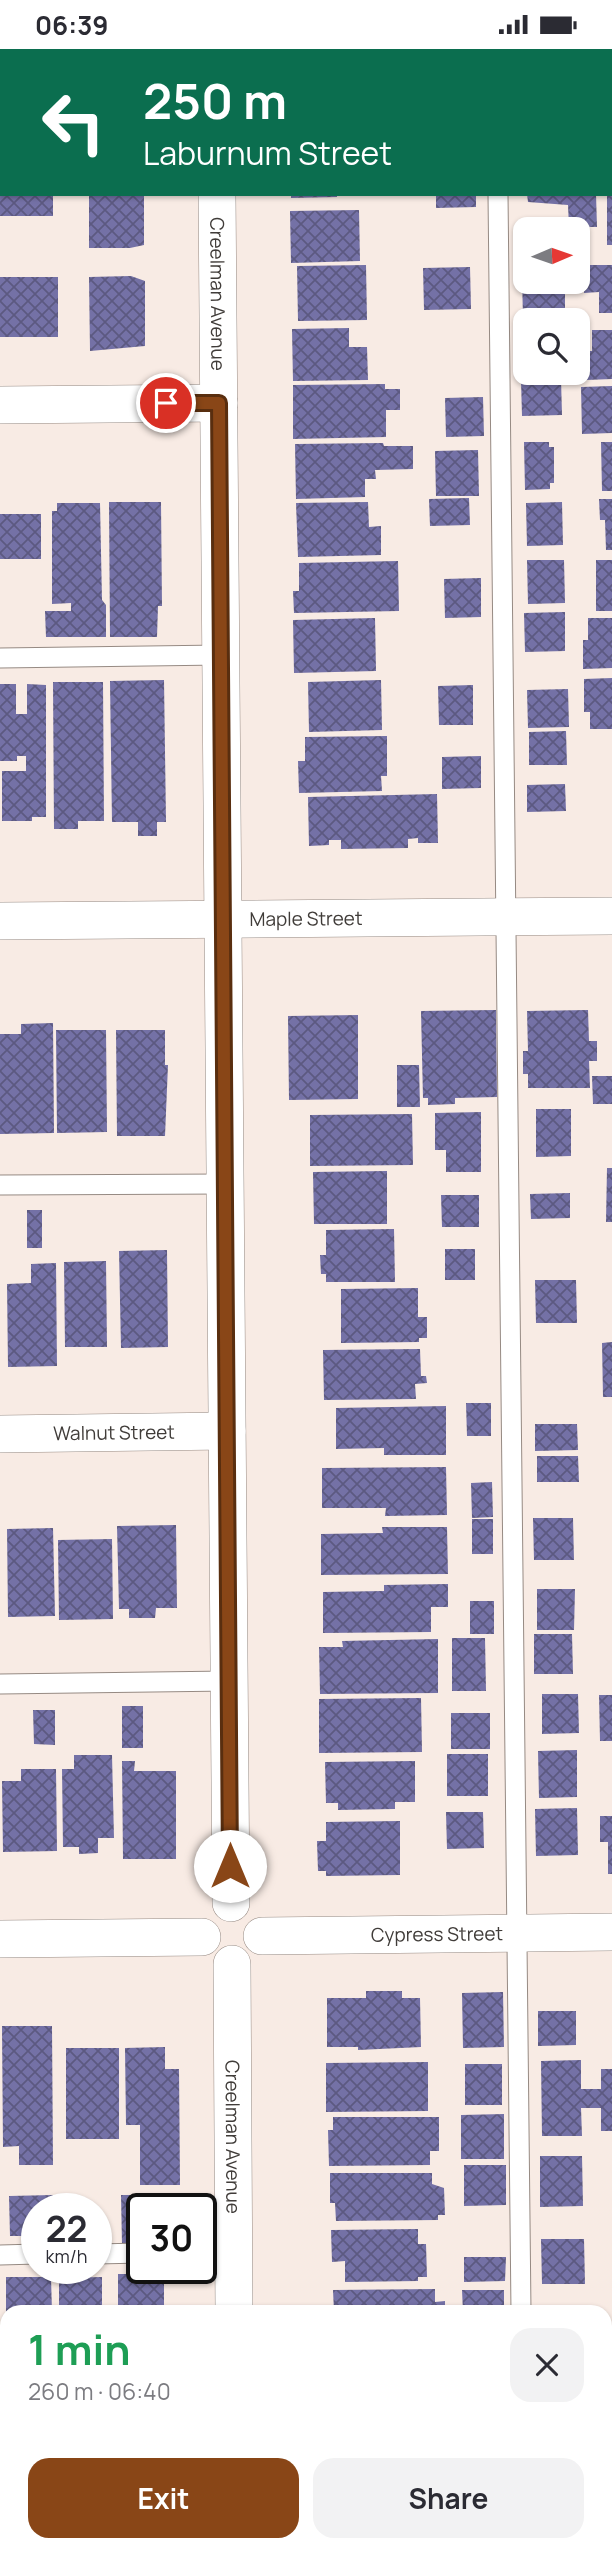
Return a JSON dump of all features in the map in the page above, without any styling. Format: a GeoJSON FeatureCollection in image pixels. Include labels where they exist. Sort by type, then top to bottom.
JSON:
{"type":"FeatureCollection","features":[{"type":"Feature","properties":{"kind":"street","name":"Creelman Avenue"},"geometry":{"type":"LineString","coordinates":[[217,196],[231,1903]]}},
{"type":"Feature","properties":{"kind":"street"},"geometry":{"type":"LineString","coordinates":[[0,405],[219,403]]}},
{"type":"Feature","properties":{"kind":"street","name":"Maple Street"},"geometry":{"type":"LineString","coordinates":[[0,921],[612,916]]}},
{"type":"Feature","properties":{"kind":"street","name":"Walnut Street"},"geometry":{"type":"LineString","coordinates":[[0,1434],[227,1431]]}},
{"type":"Feature","properties":{"kind":"street"},"geometry":{"type":"LineString","coordinates":[[231,1903],[243,1906],[253,1913],[260,1924],[262,1936],[252,1956],[232,1964],[211,1956],[202,1937],[203,1924],[209,1913],[231,1903]]}},
{"type":"Feature","properties":{"kind":"street","name":"Cypress Street"},"geometry":{"type":"LineString","coordinates":[[262,1936],[612,1932]]}},
{"type":"Feature","properties":{"kind":"street"},"geometry":{"type":"LineString","coordinates":[[0,1939],[202,1937]]}},
{"type":"Feature","properties":{"kind":"street","name":"Creelman Avenue"},"geometry":{"type":"LineString","coordinates":[[232,1964],[217,2253],[232,2305]]}},
{"type":"Feature","properties":{"kind":"lane"},"geometry":{"type":"LineString","coordinates":[[498,196],[521,2305]]}},
{"type":"Feature","properties":{"kind":"lane"},"geometry":{"type":"LineString","coordinates":[[0,658],[221,655]]}},
{"type":"Feature","properties":{"kind":"lane"},"geometry":{"type":"LineString","coordinates":[[0,1185],[225,1184]]}},
{"type":"Feature","properties":{"kind":"lane"},"geometry":{"type":"LineString","coordinates":[[0,1683],[229,1681]]}},
{"type":"Feature","properties":{"kind":"lane"},"geometry":{"type":"LineString","coordinates":[[0,2255],[21,2254]]}},
{"type":"Feature","properties":{"kind":"building"},"geometry":{"type":"Polygon","coordinates":[[[0,196],[53,196],[53,216],[0,216],[0,196]]]}},
{"type":"Feature","properties":{"kind":"building"},"geometry":{"type":"Polygon","coordinates":[[[89,196],[144,196],[144,245],[130,248],[89,248],[89,196]]]}},
{"type":"Feature","properties":{"kind":"building"},"geometry":{"type":"Polygon","coordinates":[[[291,196],[337,196],[337,197],[291,196]]]}},
{"type":"Feature","properties":{"kind":"building"},"geometry":{"type":"Polygon","coordinates":[[[436,196],[476,196],[476,207],[436,208],[436,196]]]}},
{"type":"Feature","properties":{"kind":"building"},"geometry":{"type":"Polygon","coordinates":[[[527,196],[596,196],[597,227],[590,227],[590,217],[569,217],[568,205],[528,202],[527,196]]]}},
{"type":"Feature","properties":{"kind":"building"},"geometry":{"type":"Polygon","coordinates":[[[607,196],[612,196],[612,245],[607,245],[607,196]]]}},
{"type":"Feature","properties":{"kind":"building"},"geometry":{"type":"Polygon","coordinates":[[[359,210],[360,261],[291,263],[290,211],[359,210]]]}},
{"type":"Feature","properties":{"kind":"building"},"geometry":{"type":"Polygon","coordinates":[[[366,265],[367,320],[298,321],[297,266],[366,265]]]}},
{"type":"Feature","properties":{"kind":"building"},"geometry":{"type":"Polygon","coordinates":[[[590,265],[612,265],[612,313],[599,313],[599,292],[590,293],[590,265]]]}},
{"type":"Feature","properties":{"kind":"building"},"geometry":{"type":"Polygon","coordinates":[[[470,267],[471,309],[424,310],[423,268],[470,267]]]}},
{"type":"Feature","properties":{"kind":"building"},"geometry":{"type":"Polygon","coordinates":[[[131,276],[145,281],[145,346],[90,351],[89,277],[131,276]]]}},
{"type":"Feature","properties":{"kind":"building"},"geometry":{"type":"Polygon","coordinates":[[[0,277],[58,277],[58,337],[0,337],[0,277]]]}},
{"type":"Feature","properties":{"kind":"building"},"geometry":{"type":"Polygon","coordinates":[[[522,294],[565,294],[565,308],[523,308],[522,294]]]}},
{"type":"Feature","properties":{"kind":"building"},"geometry":{"type":"Polygon","coordinates":[[[349,328],[349,347],[367,347],[368,380],[293,381],[292,329],[349,328]]]}},
{"type":"Feature","properties":{"kind":"building"},"geometry":{"type":"Polygon","coordinates":[[[592,330],[612,330],[612,379],[590,380],[592,330]]]}},
{"type":"Feature","properties":{"kind":"building"},"geometry":{"type":"Polygon","coordinates":[[[385,384],[385,389],[400,389],[400,410],[386,410],[386,437],[293,439],[293,385],[385,384]]]}},
{"type":"Feature","properties":{"kind":"building"},"geometry":{"type":"Polygon","coordinates":[[[521,385],[561,385],[562,415],[522,416],[521,385]]]}},
{"type":"Feature","properties":{"kind":"building"},"geometry":{"type":"Polygon","coordinates":[[[612,386],[612,433],[582,434],[581,387],[612,386]]]}},
{"type":"Feature","properties":{"kind":"building"},"geometry":{"type":"Polygon","coordinates":[[[483,397],[484,436],[446,437],[445,398],[483,397]]]}},
{"type":"Feature","properties":{"kind":"building"},"geometry":{"type":"Polygon","coordinates":[[[524,442],[549,442],[549,447],[554,447],[554,483],[550,483],[550,489],[525,490],[524,442]]]}},
{"type":"Feature","properties":{"kind":"building"},"geometry":{"type":"Polygon","coordinates":[[[601,442],[612,442],[612,491],[602,491],[601,442]]]}},
{"type":"Feature","properties":{"kind":"building"},"geometry":{"type":"Polygon","coordinates":[[[383,443],[384,446],[413,446],[413,469],[375,470],[376,479],[365,479],[365,497],[296,499],[295,444],[383,443]]]}},
{"type":"Feature","properties":{"kind":"building"},"geometry":{"type":"Polygon","coordinates":[[[478,450],[479,496],[436,496],[435,451],[478,450]]]}},
{"type":"Feature","properties":{"kind":"building"},"geometry":{"type":"Polygon","coordinates":[[[469,498],[470,525],[430,526],[429,499],[469,498]]]}},
{"type":"Feature","properties":{"kind":"building"},"geometry":{"type":"Polygon","coordinates":[[[599,499],[612,499],[612,550],[606,550],[605,520],[600,520],[599,499]]]}},
{"type":"Feature","properties":{"kind":"building"},"geometry":{"type":"Polygon","coordinates":[[[109,502],[161,502],[162,606],[158,606],[157,637],[110,637],[109,502]]]}},
{"type":"Feature","properties":{"kind":"building"},"geometry":{"type":"Polygon","coordinates":[[[368,502],[369,527],[381,526],[381,555],[298,557],[296,503],[368,502]]]}},
{"type":"Feature","properties":{"kind":"building"},"geometry":{"type":"Polygon","coordinates":[[[562,502],[563,545],[527,546],[526,503],[562,502]]]}},
{"type":"Feature","properties":{"kind":"building"},"geometry":{"type":"Polygon","coordinates":[[[57,503],[100,503],[102,600],[106,605],[106,637],[46,637],[45,611],[71,611],[71,603],[52,604],[52,511],[57,511],[57,503]]]}},
{"type":"Feature","properties":{"kind":"building"},"geometry":{"type":"Polygon","coordinates":[[[0,514],[41,514],[41,559],[0,559],[0,514]]]}},
{"type":"Feature","properties":{"kind":"building"},"geometry":{"type":"Polygon","coordinates":[[[527,560],[564,560],[565,603],[528,604],[527,560]]]}},
{"type":"Feature","properties":{"kind":"building"},"geometry":{"type":"Polygon","coordinates":[[[596,560],[612,560],[612,611],[596,611],[596,560]]]}},
{"type":"Feature","properties":{"kind":"building"},"geometry":{"type":"Polygon","coordinates":[[[398,561],[399,611],[294,613],[293,591],[299,591],[299,563],[398,561]]]}},
{"type":"Feature","properties":{"kind":"building"},"geometry":{"type":"Polygon","coordinates":[[[481,578],[481,617],[445,618],[444,579],[481,578]]]}},
{"type":"Feature","properties":{"kind":"building"},"geometry":{"type":"Polygon","coordinates":[[[565,612],[565,651],[525,652],[524,613],[565,612]]]}},
{"type":"Feature","properties":{"kind":"building"},"geometry":{"type":"Polygon","coordinates":[[[375,618],[376,671],[294,673],[293,620],[375,618]]]}},
{"type":"Feature","properties":{"kind":"building"},"geometry":{"type":"Polygon","coordinates":[[[588,618],[612,618],[612,668],[583,669],[583,640],[588,640],[588,618]]]}},
{"type":"Feature","properties":{"kind":"building"},"geometry":{"type":"Polygon","coordinates":[[[612,678],[612,729],[590,729],[590,712],[584,712],[584,679],[612,678]]]}},
{"type":"Feature","properties":{"kind":"building"},"geometry":{"type":"Polygon","coordinates":[[[164,680],[166,822],[157,822],[157,836],[138,836],[138,822],[112,822],[110,681],[164,680]]]}},
{"type":"Feature","properties":{"kind":"building"},"geometry":{"type":"Polygon","coordinates":[[[381,680],[382,730],[309,732],[308,682],[381,680]]]}},
{"type":"Feature","properties":{"kind":"building"},"geometry":{"type":"Polygon","coordinates":[[[53,682],[103,682],[104,821],[78,821],[78,829],[54,829],[53,682]]]}},
{"type":"Feature","properties":{"kind":"building"},"geometry":{"type":"Polygon","coordinates":[[[0,684],[16,684],[16,714],[27,714],[27,684],[46,685],[46,817],[32,817],[32,821],[2,821],[2,771],[26,771],[26,756],[17,756],[17,761],[0,761],[0,684]]]}},
{"type":"Feature","properties":{"kind":"building"},"geometry":{"type":"Polygon","coordinates":[[[473,685],[473,725],[439,725],[438,686],[473,685]]]}},
{"type":"Feature","properties":{"kind":"building"},"geometry":{"type":"Polygon","coordinates":[[[568,689],[569,727],[528,728],[527,690],[568,689]]]}},
{"type":"Feature","properties":{"kind":"building"},"geometry":{"type":"Polygon","coordinates":[[[566,731],[567,765],[529,765],[529,732],[566,731]]]}},
{"type":"Feature","properties":{"kind":"building"},"geometry":{"type":"Polygon","coordinates":[[[387,736],[387,776],[381,776],[382,791],[299,793],[298,761],[305,761],[305,737],[387,736]]]}},
{"type":"Feature","properties":{"kind":"building"},"geometry":{"type":"Polygon","coordinates":[[[481,756],[481,788],[442,789],[442,757],[481,756]]]}},
{"type":"Feature","properties":{"kind":"building"},"geometry":{"type":"Polygon","coordinates":[[[565,784],[566,811],[527,812],[527,785],[565,784]]]}},
{"type":"Feature","properties":{"kind":"building"},"geometry":{"type":"Polygon","coordinates":[[[437,794],[438,843],[418,843],[418,838],[408,839],[408,848],[341,849],[341,840],[329,840],[329,845],[309,846],[308,797],[437,794]]]}},
{"type":"Feature","properties":{"kind":"building"},"geometry":{"type":"Polygon","coordinates":[[[496,1010],[497,1097],[455,1098],[455,1104],[428,1105],[428,1098],[423,1098],[421,1011],[496,1010]]]}},
{"type":"Feature","properties":{"kind":"building"},"geometry":{"type":"Polygon","coordinates":[[[588,1010],[589,1041],[597,1041],[597,1061],[589,1061],[590,1088],[528,1088],[528,1074],[523,1074],[523,1051],[528,1051],[527,1011],[588,1010]]]}},
{"type":"Feature","properties":{"kind":"building"},"geometry":{"type":"Polygon","coordinates":[[[358,1015],[358,1099],[289,1100],[288,1016],[358,1015]]]}},
{"type":"Feature","properties":{"kind":"building"},"geometry":{"type":"Polygon","coordinates":[[[53,1023],[54,1133],[0,1134],[0,1034],[21,1034],[21,1024],[53,1023]]]}},
{"type":"Feature","properties":{"kind":"building"},"geometry":{"type":"Polygon","coordinates":[[[56,1030],[106,1030],[107,1132],[57,1133],[56,1030]]]}},
{"type":"Feature","properties":{"kind":"building"},"geometry":{"type":"Polygon","coordinates":[[[116,1030],[165,1030],[165,1065],[168,1065],[165,1136],[117,1136],[116,1030]]]}},
{"type":"Feature","properties":{"kind":"building"},"geometry":{"type":"Polygon","coordinates":[[[397,1065],[419,1065],[420,1107],[397,1107],[397,1065]]]}},
{"type":"Feature","properties":{"kind":"building"},"geometry":{"type":"Polygon","coordinates":[[[592,1076],[612,1076],[612,1104],[593,1104],[592,1076]]]}},
{"type":"Feature","properties":{"kind":"building"},"geometry":{"type":"Polygon","coordinates":[[[536,1109],[571,1109],[571,1156],[536,1157],[536,1109]]]}},
{"type":"Feature","properties":{"kind":"building"},"geometry":{"type":"Polygon","coordinates":[[[481,1112],[481,1172],[446,1172],[446,1150],[435,1150],[435,1113],[481,1112]]]}},
{"type":"Feature","properties":{"kind":"building"},"geometry":{"type":"Polygon","coordinates":[[[412,1114],[413,1165],[310,1166],[310,1115],[412,1114]]]}},
{"type":"Feature","properties":{"kind":"building"},"geometry":{"type":"Polygon","coordinates":[[[607,1168],[612,1168],[612,1222],[606,1222],[607,1168]]]}},
{"type":"Feature","properties":{"kind":"building"},"geometry":{"type":"Polygon","coordinates":[[[387,1171],[387,1224],[314,1224],[313,1172],[387,1171]]]}},
{"type":"Feature","properties":{"kind":"building"},"geometry":{"type":"Polygon","coordinates":[[[570,1193],[570,1218],[531,1219],[530,1194],[570,1193]]]}},
{"type":"Feature","properties":{"kind":"building"},"geometry":{"type":"Polygon","coordinates":[[[441,1195],[479,1195],[479,1227],[442,1227],[441,1195]]]}},
{"type":"Feature","properties":{"kind":"building"},"geometry":{"type":"Polygon","coordinates":[[[27,1210],[42,1210],[42,1248],[27,1248],[27,1210]]]}},
{"type":"Feature","properties":{"kind":"building"},"geometry":{"type":"Polygon","coordinates":[[[394,1229],[395,1282],[326,1282],[326,1274],[321,1274],[320,1255],[326,1255],[326,1230],[394,1229]]]}},
{"type":"Feature","properties":{"kind":"building"},"geometry":{"type":"Polygon","coordinates":[[[445,1249],[475,1249],[475,1280],[445,1280],[445,1249]]]}},
{"type":"Feature","properties":{"kind":"building"},"geometry":{"type":"Polygon","coordinates":[[[167,1250],[168,1347],[121,1348],[119,1251],[167,1250]]]}},
{"type":"Feature","properties":{"kind":"building"},"geometry":{"type":"Polygon","coordinates":[[[106,1261],[107,1347],[65,1347],[64,1262],[106,1261]]]}},
{"type":"Feature","properties":{"kind":"building"},"geometry":{"type":"Polygon","coordinates":[[[56,1263],[57,1366],[8,1367],[7,1284],[31,1283],[31,1264],[56,1263]]]}},
{"type":"Feature","properties":{"kind":"building"},"geometry":{"type":"Polygon","coordinates":[[[535,1280],[576,1280],[577,1323],[536,1323],[535,1280]]]}},
{"type":"Feature","properties":{"kind":"building"},"geometry":{"type":"Polygon","coordinates":[[[418,1288],[418,1317],[427,1317],[427,1338],[419,1338],[419,1342],[341,1343],[341,1289],[418,1288]]]}},
{"type":"Feature","properties":{"kind":"building"},"geometry":{"type":"Polygon","coordinates":[[[612,1342],[612,1397],[603,1397],[602,1343],[612,1342]]]}},
{"type":"Feature","properties":{"kind":"building"},"geometry":{"type":"Polygon","coordinates":[[[420,1349],[421,1376],[426,1376],[427,1383],[415,1384],[416,1399],[324,1400],[323,1350],[420,1349]]]}},
{"type":"Feature","properties":{"kind":"building"},"geometry":{"type":"Polygon","coordinates":[[[466,1403],[491,1403],[491,1436],[467,1436],[466,1403]]]}},
{"type":"Feature","properties":{"kind":"building"},"geometry":{"type":"Polygon","coordinates":[[[446,1406],[446,1455],[384,1455],[384,1448],[336,1449],[336,1408],[446,1406]]]}},
{"type":"Feature","properties":{"kind":"building"},"geometry":{"type":"Polygon","coordinates":[[[535,1424],[577,1424],[578,1450],[535,1451],[535,1424]]]}},
{"type":"Feature","properties":{"kind":"building"},"geometry":{"type":"Polygon","coordinates":[[[537,1456],[578,1456],[579,1482],[537,1482],[537,1456]]]}},
{"type":"Feature","properties":{"kind":"building"},"geometry":{"type":"Polygon","coordinates":[[[446,1467],[447,1515],[385,1516],[386,1508],[322,1508],[322,1468],[446,1467]]]}},
{"type":"Feature","properties":{"kind":"building"},"geometry":{"type":"Polygon","coordinates":[[[492,1482],[493,1517],[472,1518],[471,1483],[492,1482]]]}},
{"type":"Feature","properties":{"kind":"building"},"geometry":{"type":"Polygon","coordinates":[[[533,1518],[573,1518],[574,1560],[534,1560],[533,1518]]]}},
{"type":"Feature","properties":{"kind":"building"},"geometry":{"type":"Polygon","coordinates":[[[472,1519],[493,1519],[493,1554],[472,1554],[472,1519]]]}},
{"type":"Feature","properties":{"kind":"building"},"geometry":{"type":"Polygon","coordinates":[[[176,1525],[177,1608],[156,1608],[155,1618],[129,1618],[129,1609],[119,1609],[117,1526],[176,1525]]]}},
{"type":"Feature","properties":{"kind":"building"},"geometry":{"type":"Polygon","coordinates":[[[382,1527],[447,1527],[448,1574],[321,1575],[321,1534],[383,1533],[382,1527]]]}},
{"type":"Feature","properties":{"kind":"building"},"geometry":{"type":"Polygon","coordinates":[[[53,1528],[55,1616],[8,1617],[7,1529],[53,1528]]]}},
{"type":"Feature","properties":{"kind":"building"},"geometry":{"type":"Polygon","coordinates":[[[112,1539],[113,1619],[59,1620],[58,1540],[112,1539]]]}},
{"type":"Feature","properties":{"kind":"building"},"geometry":{"type":"Polygon","coordinates":[[[448,1584],[448,1607],[431,1607],[431,1632],[323,1633],[323,1592],[384,1591],[384,1585],[448,1584]]]}},
{"type":"Feature","properties":{"kind":"building"},"geometry":{"type":"Polygon","coordinates":[[[537,1589],[575,1589],[574,1630],[537,1630],[537,1589]]]}},
{"type":"Feature","properties":{"kind":"building"},"geometry":{"type":"Polygon","coordinates":[[[470,1601],[494,1601],[494,1634],[470,1634],[470,1601]]]}},
{"type":"Feature","properties":{"kind":"building"},"geometry":{"type":"Polygon","coordinates":[[[534,1634],[572,1634],[573,1674],[534,1674],[534,1634]]]}},
{"type":"Feature","properties":{"kind":"building"},"geometry":{"type":"Polygon","coordinates":[[[452,1638],[485,1638],[486,1691],[452,1691],[452,1638]]]}},
{"type":"Feature","properties":{"kind":"building"},"geometry":{"type":"Polygon","coordinates":[[[438,1639],[438,1693],[320,1694],[319,1647],[343,1647],[342,1641],[438,1639]]]}},
{"type":"Feature","properties":{"kind":"building"},"geometry":{"type":"Polygon","coordinates":[[[542,1694],[578,1694],[579,1733],[542,1734],[542,1694]]]}},
{"type":"Feature","properties":{"kind":"building"},"geometry":{"type":"Polygon","coordinates":[[[599,1695],[612,1695],[612,1741],[600,1741],[599,1695]]]}},
{"type":"Feature","properties":{"kind":"building"},"geometry":{"type":"Polygon","coordinates":[[[421,1698],[422,1752],[319,1753],[319,1699],[421,1698]]]}},
{"type":"Feature","properties":{"kind":"building"},"geometry":{"type":"Polygon","coordinates":[[[122,1706],[143,1706],[143,1748],[122,1748],[122,1706]]]}},
{"type":"Feature","properties":{"kind":"building"},"geometry":{"type":"Polygon","coordinates":[[[33,1710],[55,1710],[55,1745],[34,1744],[33,1710]]]}},
{"type":"Feature","properties":{"kind":"building"},"geometry":{"type":"Polygon","coordinates":[[[451,1713],[490,1713],[490,1749],[451,1749],[451,1713]]]}},
{"type":"Feature","properties":{"kind":"building"},"geometry":{"type":"Polygon","coordinates":[[[577,1750],[577,1797],[539,1798],[538,1751],[577,1750]]]}},
{"type":"Feature","properties":{"kind":"building"},"geometry":{"type":"Polygon","coordinates":[[[447,1754],[488,1754],[488,1796],[447,1796],[447,1754]]]}},
{"type":"Feature","properties":{"kind":"building"},"geometry":{"type":"Polygon","coordinates":[[[74,1755],[112,1755],[114,1838],[98,1838],[98,1853],[79,1854],[79,1847],[63,1847],[62,1769],[74,1769],[74,1755]]]}},
{"type":"Feature","properties":{"kind":"building"},"geometry":{"type":"Polygon","coordinates":[[[122,1761],[135,1761],[134,1771],[176,1771],[176,1859],[123,1859],[122,1761]]]}},
{"type":"Feature","properties":{"kind":"building"},"geometry":{"type":"Polygon","coordinates":[[[415,1761],[415,1802],[395,1802],[395,1809],[338,1810],[338,1803],[326,1803],[325,1762],[415,1761]]]}},
{"type":"Feature","properties":{"kind":"building"},"geometry":{"type":"Polygon","coordinates":[[[21,1769],[56,1769],[57,1851],[3,1852],[2,1781],[21,1781],[21,1769]]]}},
{"type":"Feature","properties":{"kind":"building"},"geometry":{"type":"Polygon","coordinates":[[[577,1808],[578,1855],[536,1856],[535,1809],[577,1808]]]}},
{"type":"Feature","properties":{"kind":"building"},"geometry":{"type":"Polygon","coordinates":[[[446,1812],[483,1812],[484,1848],[447,1849],[446,1812]]]}},
{"type":"Feature","properties":{"kind":"building"},"geometry":{"type":"Polygon","coordinates":[[[600,1816],[612,1816],[612,1874],[608,1874],[608,1842],[600,1842],[600,1816]]]}},
{"type":"Feature","properties":{"kind":"building"},"geometry":{"type":"Polygon","coordinates":[[[400,1821],[400,1875],[326,1876],[326,1871],[318,1871],[317,1841],[326,1841],[326,1822],[400,1821]]]}},
{"type":"Feature","properties":{"kind":"building"},"geometry":{"type":"Polygon","coordinates":[[[366,1991],[402,1991],[402,1998],[420,1998],[421,2047],[358,2050],[358,2047],[327,2047],[327,1998],[366,1998],[366,1991]]]}},
{"type":"Feature","properties":{"kind":"building"},"geometry":{"type":"Polygon","coordinates":[[[503,1992],[504,2047],[463,2048],[462,1993],[503,1992]]]}},
{"type":"Feature","properties":{"kind":"building"},"geometry":{"type":"Polygon","coordinates":[[[538,2011],[576,2011],[576,2045],[538,2046],[538,2011]]]}},
{"type":"Feature","properties":{"kind":"building"},"geometry":{"type":"Polygon","coordinates":[[[2,2026],[52,2026],[53,2165],[19,2165],[19,2146],[3,2147],[2,2026]]]}},
{"type":"Feature","properties":{"kind":"building"},"geometry":{"type":"Polygon","coordinates":[[[165,2047],[165,2069],[179,2069],[180,2185],[140,2185],[140,2125],[126,2125],[125,2048],[165,2047]]]}},
{"type":"Feature","properties":{"kind":"building"},"geometry":{"type":"Polygon","coordinates":[[[66,2048],[119,2048],[119,2139],[66,2139],[66,2048]]]}},
{"type":"Feature","properties":{"kind":"building"},"geometry":{"type":"Polygon","coordinates":[[[581,2060],[581,2089],[601,2089],[601,2069],[612,2069],[612,2131],[601,2131],[601,2108],[581,2108],[582,2136],[542,2136],[541,2061],[581,2060]]]}},
{"type":"Feature","properties":{"kind":"building"},"geometry":{"type":"Polygon","coordinates":[[[428,2062],[428,2111],[326,2112],[326,2063],[428,2062]]]}},
{"type":"Feature","properties":{"kind":"building"},"geometry":{"type":"Polygon","coordinates":[[[465,2064],[502,2064],[502,2105],[465,2105],[465,2064]]]}},
{"type":"Feature","properties":{"kind":"building"},"geometry":{"type":"Polygon","coordinates":[[[504,2114],[504,2159],[461,2159],[461,2115],[504,2114]]]}},
{"type":"Feature","properties":{"kind":"building"},"geometry":{"type":"Polygon","coordinates":[[[333,2117],[439,2117],[439,2151],[430,2151],[430,2165],[329,2166],[328,2130],[333,2130],[333,2117]]]}},
{"type":"Feature","properties":{"kind":"building"},"geometry":{"type":"Polygon","coordinates":[[[540,2156],[582,2156],[583,2206],[540,2207],[540,2156]]]}},
{"type":"Feature","properties":{"kind":"building"},"geometry":{"type":"Polygon","coordinates":[[[464,2165],[506,2165],[506,2205],[464,2206],[464,2165]]]}},
{"type":"Feature","properties":{"kind":"building"},"geometry":{"type":"Polygon","coordinates":[[[330,2173],[432,2173],[432,2184],[444,2188],[445,2215],[438,2215],[438,2220],[336,2221],[335,2203],[330,2203],[330,2173]]]}},
{"type":"Feature","properties":{"kind":"building"},"geometry":{"type":"Polygon","coordinates":[[[121,2195],[126,2195],[126,2244],[122,2244],[121,2195]]]}},
{"type":"Feature","properties":{"kind":"building"},"geometry":{"type":"Polygon","coordinates":[[[9,2196],[21,2196],[21,2236],[10,2236],[9,2196]]]}},
{"type":"Feature","properties":{"kind":"building"},"geometry":{"type":"Polygon","coordinates":[[[418,2229],[418,2244],[426,2244],[427,2277],[418,2277],[418,2281],[345,2282],[345,2261],[332,2262],[331,2230],[418,2229]]]}},
{"type":"Feature","properties":{"kind":"building"},"geometry":{"type":"Polygon","coordinates":[[[541,2239],[584,2239],[585,2284],[542,2284],[541,2239]]]}},
{"type":"Feature","properties":{"kind":"building"},"geometry":{"type":"Polygon","coordinates":[[[464,2257],[506,2257],[505,2281],[464,2282],[464,2257]]]}},
{"type":"Feature","properties":{"kind":"building"},"geometry":{"type":"Polygon","coordinates":[[[118,2274],[126,2274],[126,2284],[164,2284],[164,2305],[118,2305],[118,2274]]]}},
{"type":"Feature","properties":{"kind":"building"},"geometry":{"type":"Polygon","coordinates":[[[6,2277],[21,2277],[21,2284],[51,2284],[52,2305],[6,2305],[6,2277]]]}},
{"type":"Feature","properties":{"kind":"building"},"geometry":{"type":"Polygon","coordinates":[[[59,2284],[102,2284],[102,2305],[59,2305],[59,2284]]]}},
{"type":"Feature","properties":{"kind":"building"},"geometry":{"type":"Polygon","coordinates":[[[435,2289],[435,2302],[445,2301],[445,2305],[334,2305],[333,2290],[435,2289]]]}},
{"type":"Feature","properties":{"kind":"building"},"geometry":{"type":"Polygon","coordinates":[[[462,2290],[504,2290],[504,2305],[463,2305],[462,2290]]]}},
{"type":"Feature","properties":{"kind":"route"},"geometry":{"type":"LineString","coordinates":[[166,403],[219,403],[230,1866]]}}]}
